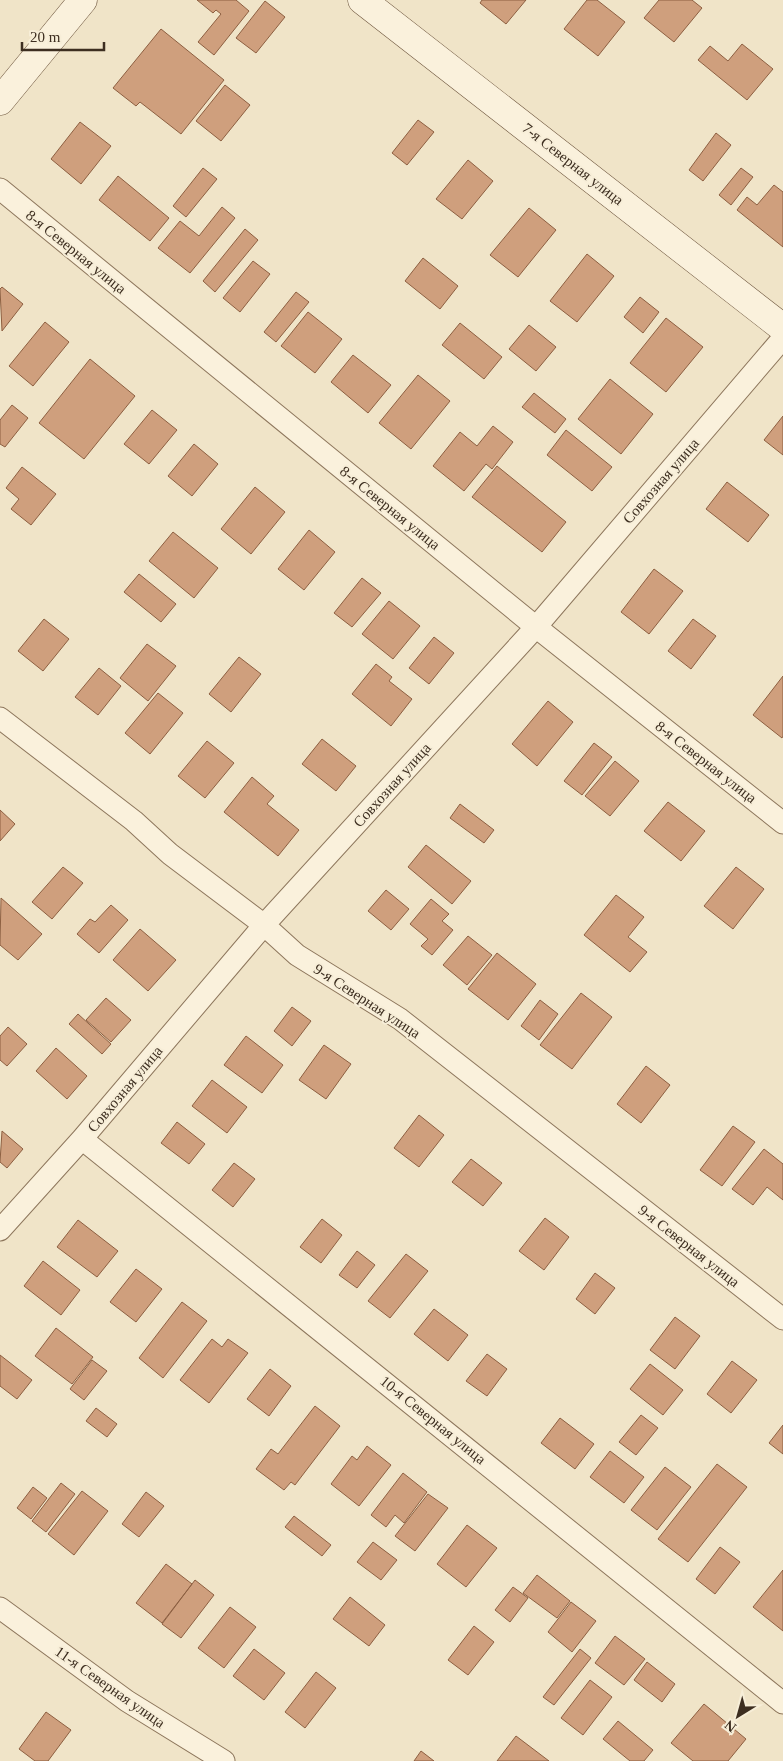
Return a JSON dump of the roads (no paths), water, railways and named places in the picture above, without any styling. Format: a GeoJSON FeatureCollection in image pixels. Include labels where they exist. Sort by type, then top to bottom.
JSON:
{"type":"FeatureCollection","features":[{"type":"Feature","properties":{"kind":"main road"},"geometry":{"type":"LineString","coordinates":[[0,101],[83,0]]}},
{"type":"Feature","properties":{"kind":"main road","name":"7-я Северная улица"},"geometry":{"type":"LineString","coordinates":[[362,0],[783,328]]}},
{"type":"Feature","properties":{"kind":"street","name":"8-я Северная улица"},"geometry":{"type":"LineString","coordinates":[[0,189],[536,627],[783,823]]}},
{"type":"Feature","properties":{"kind":"street","name":"Совхозная улица"},"geometry":{"type":"LineString","coordinates":[[0,1230],[82,1139],[264,925],[536,627],[783,338]]}},
{"type":"Feature","properties":{"kind":"street","name":"9-я Северная улица"},"geometry":{"type":"LineString","coordinates":[[0,718],[134,821],[170,854],[264,925],[297,954],[327,976],[400,1019],[783,1319]]}},
{"type":"Feature","properties":{"kind":"street","name":"10-я Северная улица"},"geometry":{"type":"LineString","coordinates":[[82,1139],[783,1703]]}},
{"type":"Feature","properties":{"kind":"street","name":"11-я Северная улица"},"geometry":{"type":"LineString","coordinates":[[0,1608],[127,1701],[224,1761]]}}]}
